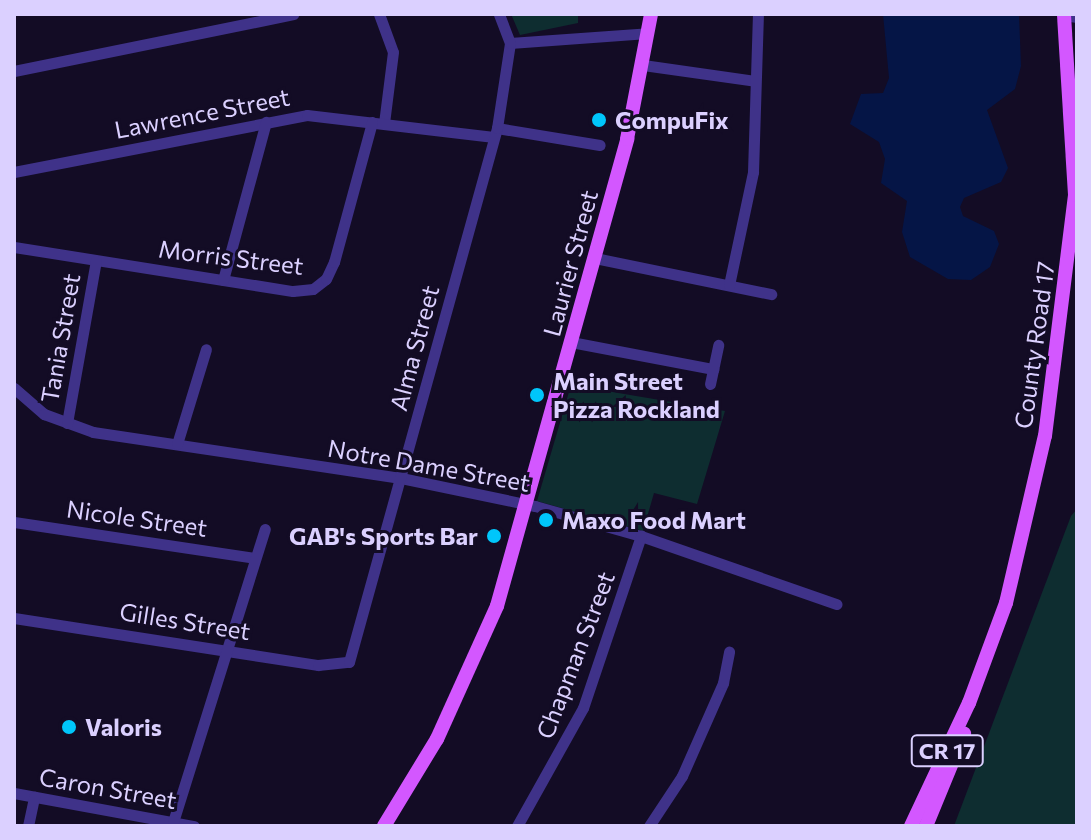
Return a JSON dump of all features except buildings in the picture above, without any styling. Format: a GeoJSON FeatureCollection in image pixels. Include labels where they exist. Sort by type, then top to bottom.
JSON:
{"type":"FeatureCollection","features":[{"type":"Feature","properties":{"kind":"main road","name":"Laurier Street"},"geometry":{"type":"LineString","coordinates":[[384,826],[437,739],[480,652],[526,505],[595,258],[643,65],[651,14]]}},
{"type":"Feature","properties":{"kind":"main road","name":"County Road 17"},"geometry":{"type":"LineString","coordinates":[[911,826],[981,674],[1006,603],[1055,379],[1075,195],[1068,16]]}},
{"type":"Feature","properties":{"kind":"main road","name":"County Road 17"},"geometry":{"type":"LineString","coordinates":[[926,826],[975,704],[981,674]]}},
{"type":"Feature","properties":{"kind":"street"},"geometry":{"type":"LineString","coordinates":[[14,71],[293,14]]}},
{"type":"Feature","properties":{"kind":"street"},"geometry":{"type":"LineString","coordinates":[[378,123],[393,52],[379,14]]}},
{"type":"Feature","properties":{"kind":"street"},"geometry":{"type":"LineString","coordinates":[[499,14],[510,43],[648,33]]}},
{"type":"Feature","properties":{"kind":"street"},"geometry":{"type":"LineString","coordinates":[[729,285],[753,172],[758,14]]}},
{"type":"Feature","properties":{"kind":"street","name":"Alma Street"},"geometry":{"type":"LineString","coordinates":[[349,662],[496,132],[510,43]]}},
{"type":"Feature","properties":{"kind":"street"},"geometry":{"type":"LineString","coordinates":[[643,65],[755,81]]}},
{"type":"Feature","properties":{"kind":"street","name":"Lawrence Street"},"geometry":{"type":"LineString","coordinates":[[14,172],[307,115],[600,145]]}},
{"type":"Feature","properties":{"kind":"street"},"geometry":{"type":"LineString","coordinates":[[223,280],[266,122]]}},
{"type":"Feature","properties":{"kind":"street","name":"Morris Street"},"geometry":{"type":"LineString","coordinates":[[14,247],[293,291],[313,289],[326,279],[378,123]]}},
{"type":"Feature","properties":{"kind":"street"},"geometry":{"type":"LineString","coordinates":[[595,258],[771,294]]}},
{"type":"Feature","properties":{"kind":"street","name":"Tania Street"},"geometry":{"type":"LineString","coordinates":[[67,423],[96,261]]}},
{"type":"Feature","properties":{"kind":"street"},"geometry":{"type":"LineString","coordinates":[[571,342],[713,369]]}},
{"type":"Feature","properties":{"kind":"street"},"geometry":{"type":"LineString","coordinates":[[710,384],[718,345]]}},
{"type":"Feature","properties":{"kind":"street"},"geometry":{"type":"LineString","coordinates":[[177,444],[206,349]]}},
{"type":"Feature","properties":{"kind":"street","name":"Notre Dame Street"},"geometry":{"type":"LineString","coordinates":[[14,388],[44,414],[67,423],[177,444],[401,478],[526,505],[641,536],[836,604]]}},
{"type":"Feature","properties":{"kind":"street","name":"Nicole Street"},"geometry":{"type":"LineString","coordinates":[[14,522],[254,558]]}},
{"type":"Feature","properties":{"kind":"street"},"geometry":{"type":"LineString","coordinates":[[173,822],[265,529]]}},
{"type":"Feature","properties":{"kind":"street","name":"Chapman Street"},"geometry":{"type":"LineString","coordinates":[[517,826],[583,708],[641,536]]}},
{"type":"Feature","properties":{"kind":"street","name":"Gilles Street"},"geometry":{"type":"LineString","coordinates":[[14,618],[318,665],[349,662]]}},
{"type":"Feature","properties":{"kind":"street"},"geometry":{"type":"LineString","coordinates":[[649,826],[682,776],[723,683],[729,652]]}},
{"type":"Feature","properties":{"kind":"street","name":"Caron Street"},"geometry":{"type":"LineString","coordinates":[[14,793],[194,826]]}},
{"type":"Feature","properties":{"kind":"street"},"geometry":{"type":"LineString","coordinates":[[28,826],[34,797]]}},
{"type":"Feature","properties":{"kind":"green space"},"geometry":{"type":"Polygon","coordinates":[[[511,14],[578,14],[578,23],[520,35],[511,14]]]}},
{"type":"Feature","properties":{"kind":"green space"},"geometry":{"type":"Polygon","coordinates":[[[571,385],[725,411],[697,504],[654,493],[643,531],[537,501],[571,385]]]}},
{"type":"Feature","properties":{"kind":"green space"},"geometry":{"type":"Polygon","coordinates":[[[1077,509],[1077,826],[954,826],[1071,516],[1077,509]]]}},
{"type":"Feature","properties":{"kind":"shaded area"},"geometry":{"type":"Polygon","coordinates":[[[883,14],[1019,14],[1021,66],[1015,89],[987,110],[1008,168],[1001,182],[964,198],[960,207],[963,216],[994,231],[999,244],[990,267],[971,280],[948,279],[910,257],[902,232],[907,201],[881,183],[885,159],[879,142],[850,124],[861,94],[883,93],[889,78],[883,14]]]}},
{"type":"Feature","properties":{"kind":"place","name":"CompuFix"},"geometry":{"type":"Point","coordinates":[599,120]}},
{"type":"Feature","properties":{"kind":"place","name":"Main Street Pizza Rockland"},"geometry":{"type":"Point","coordinates":[537,395]}},
{"type":"Feature","properties":{"kind":"place","name":"Maxo Food Mart"},"geometry":{"type":"Point","coordinates":[546,520]}},
{"type":"Feature","properties":{"kind":"place","name":"GAB's Sports Bar"},"geometry":{"type":"Point","coordinates":[494,536]}},
{"type":"Feature","properties":{"kind":"place","name":"Valoris"},"geometry":{"type":"Point","coordinates":[69,727]}}]}
